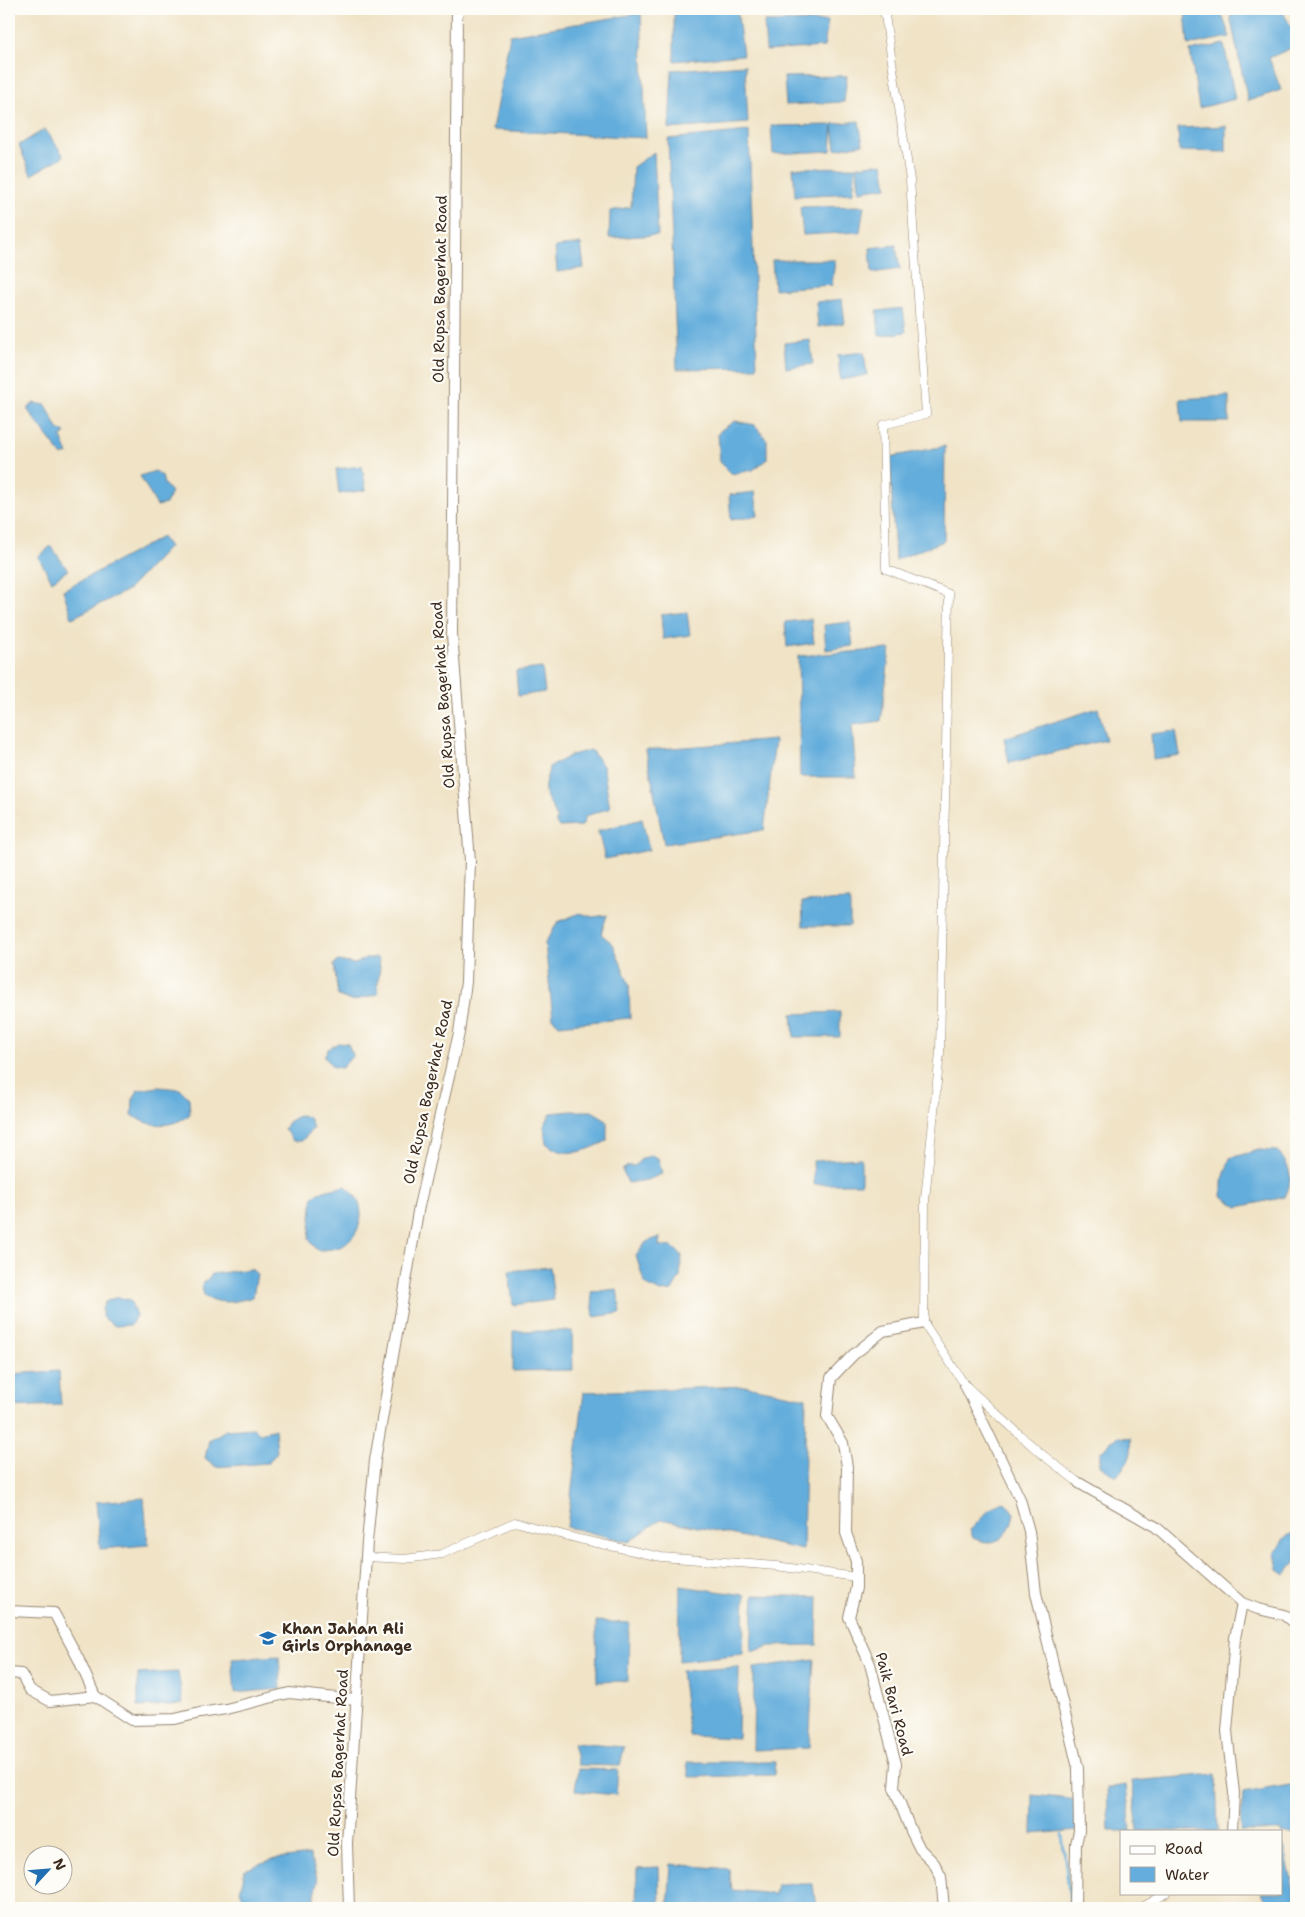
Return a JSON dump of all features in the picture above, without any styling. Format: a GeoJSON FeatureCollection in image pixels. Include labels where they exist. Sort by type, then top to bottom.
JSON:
{"type":"FeatureCollection","features":[{"type":"Feature","properties":{"kind":"street","name":"Old Rupsa Bagerhat Road"},"geometry":{"type":"LineString","coordinates":[[350,1908],[347,1844],[366,1557],[375,1460],[419,1206],[459,1033],[466,972],[470,861],[452,634],[457,9]]}},
{"type":"Feature","properties":{"kind":"street"},"geometry":{"type":"LineString","coordinates":[[884,9],[910,180],[926,414],[883,425],[886,569],[949,594],[940,1053],[925,1199],[924,1323],[965,1385],[1020,1499],[1029,1531],[1036,1593],[1078,1768],[1079,1830],[1076,1844],[1075,1908]]}},
{"type":"Feature","properties":{"kind":"street","name":"Paik Bari Road"},"geometry":{"type":"LineString","coordinates":[[924,1323],[883,1331],[853,1355],[831,1378],[827,1416],[843,1443],[847,1467],[846,1534],[856,1561],[856,1588],[849,1617],[870,1664],[896,1764],[894,1788],[920,1849],[934,1863],[941,1877],[944,1908]]}},
{"type":"Feature","properties":{"kind":"street"},"geometry":{"type":"LineString","coordinates":[[965,1385],[1039,1452],[1079,1483],[1156,1527],[1245,1604],[1258,1610],[1284,1615],[1296,1626]]}},
{"type":"Feature","properties":{"kind":"street"},"geometry":{"type":"LineString","coordinates":[[366,1557],[405,1559],[442,1554],[514,1522],[661,1557],[776,1566],[856,1577]]}},
{"type":"Feature","properties":{"kind":"street"},"geometry":{"type":"LineString","coordinates":[[1232,1830],[1234,1793],[1227,1731],[1235,1638],[1245,1604]]}},
{"type":"Feature","properties":{"kind":"street"},"geometry":{"type":"LineString","coordinates":[[9,1611],[54,1613],[78,1658],[95,1696],[132,1720],[175,1719],[200,1712],[226,1709],[289,1693],[356,1700]]}},
{"type":"Feature","properties":{"kind":"street"},"geometry":{"type":"LineString","coordinates":[[9,1673],[21,1674],[30,1690],[50,1700],[95,1696]]}},
{"type":"Feature","properties":{"kind":"street"},"geometry":{"type":"LineString","coordinates":[[1140,1908],[1165,1894]]}},
{"type":"Feature","properties":{"kind":"water"},"geometry":{"type":"Polygon","coordinates":[[[674,9],[737,9],[743,55],[674,61],[674,9]]]}},
{"type":"Feature","properties":{"kind":"water"},"geometry":{"type":"Polygon","coordinates":[[[1220,9],[1230,37],[1188,45],[1185,11],[1220,9]]]}},
{"type":"Feature","properties":{"kind":"water"},"geometry":{"type":"Polygon","coordinates":[[[1242,9],[1281,9],[1296,35],[1296,46],[1269,58],[1281,90],[1248,101],[1230,16],[1242,9]]]}},
{"type":"Feature","properties":{"kind":"water"},"geometry":{"type":"Polygon","coordinates":[[[641,13],[646,138],[492,130],[510,35],[641,13]]]}},
{"type":"Feature","properties":{"kind":"water"},"geometry":{"type":"Polygon","coordinates":[[[828,21],[824,47],[766,51],[764,22],[828,21]]]}},
{"type":"Feature","properties":{"kind":"water"},"geometry":{"type":"Polygon","coordinates":[[[1224,44],[1235,99],[1199,108],[1190,51],[1224,44]]]}},
{"type":"Feature","properties":{"kind":"water"},"geometry":{"type":"Polygon","coordinates":[[[745,65],[748,123],[669,129],[672,70],[745,65]]]}},
{"type":"Feature","properties":{"kind":"water"},"geometry":{"type":"Polygon","coordinates":[[[847,76],[844,102],[786,105],[784,77],[847,76]]]}},
{"type":"Feature","properties":{"kind":"water"},"geometry":{"type":"Polygon","coordinates":[[[859,121],[863,144],[836,149],[833,126],[831,151],[773,154],[771,126],[833,125],[859,121]]]}},
{"type":"Feature","properties":{"kind":"water"},"geometry":{"type":"Polygon","coordinates":[[[1226,126],[1226,152],[1179,151],[1178,128],[1226,126]]]}},
{"type":"Feature","properties":{"kind":"water"},"geometry":{"type":"Polygon","coordinates":[[[45,129],[64,156],[31,175],[19,145],[45,129]]]}},
{"type":"Feature","properties":{"kind":"water"},"geometry":{"type":"Polygon","coordinates":[[[749,131],[757,368],[677,369],[668,139],[749,131]]]}},
{"type":"Feature","properties":{"kind":"water"},"geometry":{"type":"Polygon","coordinates":[[[654,152],[658,235],[609,238],[610,211],[631,207],[633,167],[654,152]]]}},
{"type":"Feature","properties":{"kind":"water"},"geometry":{"type":"Polygon","coordinates":[[[883,163],[887,187],[859,191],[857,166],[883,163]]]}},
{"type":"Feature","properties":{"kind":"water"},"geometry":{"type":"Polygon","coordinates":[[[856,167],[853,193],[795,196],[793,168],[856,167]]]}},
{"type":"Feature","properties":{"kind":"water"},"geometry":{"type":"Polygon","coordinates":[[[864,206],[860,232],[803,235],[800,207],[864,206]]]}},
{"type":"Feature","properties":{"kind":"water"},"geometry":{"type":"Polygon","coordinates":[[[581,244],[584,268],[557,272],[555,247],[581,244]]]}},
{"type":"Feature","properties":{"kind":"water"},"geometry":{"type":"Polygon","coordinates":[[[896,245],[900,269],[872,273],[870,248],[896,245]]]}},
{"type":"Feature","properties":{"kind":"water"},"geometry":{"type":"Polygon","coordinates":[[[772,260],[835,260],[832,285],[774,289],[772,260]]]}},
{"type":"Feature","properties":{"kind":"water"},"geometry":{"type":"Polygon","coordinates":[[[842,299],[845,323],[818,327],[816,302],[842,299]]]}},
{"type":"Feature","properties":{"kind":"water"},"geometry":{"type":"Polygon","coordinates":[[[903,308],[906,332],[879,336],[877,311],[903,308]]]}},
{"type":"Feature","properties":{"kind":"water"},"geometry":{"type":"Polygon","coordinates":[[[810,340],[813,364],[786,368],[784,343],[810,340]]]}},
{"type":"Feature","properties":{"kind":"water"},"geometry":{"type":"Polygon","coordinates":[[[864,352],[867,375],[840,380],[838,355],[864,352]]]}},
{"type":"Feature","properties":{"kind":"water"},"geometry":{"type":"Polygon","coordinates":[[[1229,396],[1229,422],[1182,422],[1180,399],[1229,396]]]}},
{"type":"Feature","properties":{"kind":"water"},"geometry":{"type":"Polygon","coordinates":[[[34,403],[46,405],[58,429],[65,432],[61,437],[68,454],[62,456],[27,409],[34,403]]]}},
{"type":"Feature","properties":{"kind":"water"},"geometry":{"type":"Polygon","coordinates":[[[735,421],[755,425],[767,440],[767,459],[753,470],[732,474],[720,462],[718,434],[735,421]]]}},
{"type":"Feature","properties":{"kind":"water"},"geometry":{"type":"Polygon","coordinates":[[[945,446],[944,541],[895,560],[890,457],[945,446]]]}},
{"type":"Feature","properties":{"kind":"water"},"geometry":{"type":"Polygon","coordinates":[[[362,466],[366,490],[339,494],[336,469],[362,466]]]}},
{"type":"Feature","properties":{"kind":"water"},"geometry":{"type":"Polygon","coordinates":[[[155,471],[162,476],[164,484],[171,492],[166,504],[157,506],[140,476],[155,471]]]}},
{"type":"Feature","properties":{"kind":"water"},"geometry":{"type":"Polygon","coordinates":[[[755,492],[758,516],[731,520],[729,495],[755,492]]]}},
{"type":"Feature","properties":{"kind":"water"},"geometry":{"type":"Polygon","coordinates":[[[162,537],[169,547],[128,590],[72,618],[63,590],[162,537]]]}},
{"type":"Feature","properties":{"kind":"water"},"geometry":{"type":"Polygon","coordinates":[[[51,546],[68,570],[52,581],[38,557],[51,546]]]}},
{"type":"Feature","properties":{"kind":"water"},"geometry":{"type":"Polygon","coordinates":[[[687,612],[690,635],[663,639],[661,615],[687,612]]]}},
{"type":"Feature","properties":{"kind":"water"},"geometry":{"type":"Polygon","coordinates":[[[811,619],[814,643],[787,647],[785,622],[811,619]]]}},
{"type":"Feature","properties":{"kind":"water"},"geometry":{"type":"Polygon","coordinates":[[[850,622],[853,646],[826,650],[824,625],[850,622]]]}},
{"type":"Feature","properties":{"kind":"water"},"geometry":{"type":"Polygon","coordinates":[[[890,649],[881,721],[852,725],[856,777],[800,777],[798,656],[890,649]]]}},
{"type":"Feature","properties":{"kind":"water"},"geometry":{"type":"Polygon","coordinates":[[[542,668],[545,692],[518,696],[516,671],[542,668]]]}},
{"type":"Feature","properties":{"kind":"water"},"geometry":{"type":"Polygon","coordinates":[[[1098,708],[1106,740],[1009,763],[1004,738],[1098,708]]]}},
{"type":"Feature","properties":{"kind":"water"},"geometry":{"type":"Polygon","coordinates":[[[1176,731],[1180,755],[1153,759],[1151,734],[1176,731]]]}},
{"type":"Feature","properties":{"kind":"water"},"geometry":{"type":"Polygon","coordinates":[[[775,740],[764,830],[664,844],[646,750],[775,740]]]}},
{"type":"Feature","properties":{"kind":"water"},"geometry":{"type":"Polygon","coordinates":[[[591,750],[603,766],[610,808],[586,816],[582,826],[559,827],[556,824],[554,811],[545,791],[549,767],[571,755],[591,750]]]}},
{"type":"Feature","properties":{"kind":"water"},"geometry":{"type":"Polygon","coordinates":[[[642,819],[649,850],[605,859],[598,831],[642,819]]]}},
{"type":"Feature","properties":{"kind":"water"},"geometry":{"type":"Polygon","coordinates":[[[850,900],[850,926],[803,926],[802,902],[850,900]]]}},
{"type":"Feature","properties":{"kind":"water"},"geometry":{"type":"Polygon","coordinates":[[[580,913],[593,917],[607,915],[601,934],[613,944],[629,984],[630,1018],[559,1025],[553,1019],[545,943],[558,922],[580,913]]]}},
{"type":"Feature","properties":{"kind":"water"},"geometry":{"type":"Polygon","coordinates":[[[365,958],[378,958],[380,967],[378,994],[352,1001],[338,996],[334,964],[338,961],[355,964],[365,958]]]}},
{"type":"Feature","properties":{"kind":"water"},"geometry":{"type":"Polygon","coordinates":[[[840,1012],[840,1037],[794,1037],[792,1014],[840,1012]]]}},
{"type":"Feature","properties":{"kind":"water"},"geometry":{"type":"Polygon","coordinates":[[[338,1043],[348,1044],[353,1055],[342,1068],[333,1067],[324,1056],[328,1049],[338,1043]]]}},
{"type":"Feature","properties":{"kind":"water"},"geometry":{"type":"Polygon","coordinates":[[[158,1087],[180,1089],[189,1098],[190,1114],[177,1122],[161,1125],[146,1122],[132,1115],[133,1099],[138,1090],[158,1087]]]}},
{"type":"Feature","properties":{"kind":"water"},"geometry":{"type":"Polygon","coordinates":[[[592,1111],[607,1120],[607,1141],[584,1151],[576,1152],[561,1151],[546,1143],[544,1126],[551,1113],[592,1111]]]}},
{"type":"Feature","properties":{"kind":"water"},"geometry":{"type":"Polygon","coordinates":[[[298,1116],[309,1117],[313,1128],[302,1141],[293,1141],[284,1129],[288,1122],[298,1116]]]}},
{"type":"Feature","properties":{"kind":"water"},"geometry":{"type":"Polygon","coordinates":[[[1259,1150],[1278,1151],[1290,1173],[1288,1190],[1285,1197],[1238,1207],[1222,1196],[1222,1182],[1230,1158],[1259,1150]]]}},
{"type":"Feature","properties":{"kind":"water"},"geometry":{"type":"Polygon","coordinates":[[[651,1155],[658,1158],[662,1174],[647,1180],[628,1183],[622,1170],[628,1166],[635,1166],[640,1160],[651,1155]]]}},
{"type":"Feature","properties":{"kind":"water"},"geometry":{"type":"Polygon","coordinates":[[[861,1158],[861,1184],[814,1184],[813,1161],[861,1158]]]}},
{"type":"Feature","properties":{"kind":"water"},"geometry":{"type":"Polygon","coordinates":[[[345,1186],[352,1192],[360,1206],[361,1214],[358,1229],[353,1237],[341,1247],[317,1250],[309,1239],[313,1196],[345,1186]]]}},
{"type":"Feature","properties":{"kind":"water"},"geometry":{"type":"Polygon","coordinates":[[[660,1237],[659,1246],[672,1247],[682,1255],[680,1277],[672,1291],[660,1292],[645,1284],[636,1256],[646,1242],[660,1237]]]}},
{"type":"Feature","properties":{"kind":"water"},"geometry":{"type":"Polygon","coordinates":[[[550,1267],[554,1300],[513,1305],[509,1271],[550,1267]]]}},
{"type":"Feature","properties":{"kind":"water"},"geometry":{"type":"Polygon","coordinates":[[[251,1269],[257,1274],[253,1297],[229,1302],[205,1297],[201,1286],[212,1274],[251,1269]]]}},
{"type":"Feature","properties":{"kind":"water"},"geometry":{"type":"Polygon","coordinates":[[[617,1289],[621,1313],[594,1317],[591,1292],[617,1289]]]}},
{"type":"Feature","properties":{"kind":"water"},"geometry":{"type":"Polygon","coordinates":[[[117,1297],[130,1300],[136,1315],[131,1325],[115,1326],[102,1317],[102,1309],[105,1302],[117,1297]]]}},
{"type":"Feature","properties":{"kind":"water"},"geometry":{"type":"Polygon","coordinates":[[[513,1331],[572,1331],[573,1370],[513,1371],[513,1331]]]}},
{"type":"Feature","properties":{"kind":"water"},"geometry":{"type":"Polygon","coordinates":[[[59,1371],[61,1405],[9,1407],[9,1374],[59,1371]]]}},
{"type":"Feature","properties":{"kind":"water"},"geometry":{"type":"Polygon","coordinates":[[[747,1386],[806,1398],[803,1550],[661,1519],[629,1542],[567,1527],[584,1392],[747,1386]]]}},
{"type":"Feature","properties":{"kind":"water"},"geometry":{"type":"Polygon","coordinates":[[[253,1428],[260,1433],[275,1429],[277,1452],[268,1463],[216,1467],[205,1458],[209,1440],[226,1430],[253,1428]]]}},
{"type":"Feature","properties":{"kind":"water"},"geometry":{"type":"Polygon","coordinates":[[[1119,1437],[1131,1438],[1131,1451],[1127,1464],[1116,1477],[1100,1466],[1100,1453],[1110,1442],[1119,1437]]]}},
{"type":"Feature","properties":{"kind":"water"},"geometry":{"type":"Polygon","coordinates":[[[144,1498],[148,1545],[100,1549],[96,1502],[144,1498]]]}},
{"type":"Feature","properties":{"kind":"water"},"geometry":{"type":"Polygon","coordinates":[[[1005,1502],[1014,1513],[1006,1534],[995,1541],[989,1542],[973,1538],[970,1530],[994,1506],[1005,1502]]]}},
{"type":"Feature","properties":{"kind":"water"},"geometry":{"type":"Polygon","coordinates":[[[1296,1532],[1296,1562],[1285,1575],[1278,1570],[1275,1553],[1285,1537],[1296,1532]]]}},
{"type":"Feature","properties":{"kind":"water"},"geometry":{"type":"Polygon","coordinates":[[[680,1586],[745,1595],[743,1654],[679,1661],[680,1586]]]}},
{"type":"Feature","properties":{"kind":"water"},"geometry":{"type":"Polygon","coordinates":[[[754,1595],[818,1597],[817,1645],[771,1646],[751,1652],[754,1595]]]}},
{"type":"Feature","properties":{"kind":"water"},"geometry":{"type":"Polygon","coordinates":[[[596,1621],[629,1623],[628,1681],[597,1682],[596,1621]]]}},
{"type":"Feature","properties":{"kind":"water"},"geometry":{"type":"Polygon","coordinates":[[[279,1656],[281,1689],[235,1693],[232,1659],[279,1656]]]}},
{"type":"Feature","properties":{"kind":"water"},"geometry":{"type":"Polygon","coordinates":[[[814,1659],[809,1748],[753,1750],[754,1668],[814,1659]]]}},
{"type":"Feature","properties":{"kind":"water"},"geometry":{"type":"Polygon","coordinates":[[[739,1667],[738,1738],[689,1736],[681,1671],[739,1667]]]}},
{"type":"Feature","properties":{"kind":"water"},"geometry":{"type":"Polygon","coordinates":[[[178,1672],[183,1704],[138,1707],[138,1674],[178,1672]]]}},
{"type":"Feature","properties":{"kind":"water"},"geometry":{"type":"Polygon","coordinates":[[[573,1743],[624,1747],[620,1766],[578,1765],[573,1743]]]}},
{"type":"Feature","properties":{"kind":"water"},"geometry":{"type":"Polygon","coordinates":[[[687,1762],[775,1762],[774,1775],[689,1777],[687,1762]]]}},
{"type":"Feature","properties":{"kind":"water"},"geometry":{"type":"Polygon","coordinates":[[[578,1769],[618,1770],[616,1795],[575,1791],[578,1769]]]}},
{"type":"Feature","properties":{"kind":"water"},"geometry":{"type":"Polygon","coordinates":[[[1216,1774],[1218,1830],[1138,1830],[1132,1781],[1216,1774]]]}},
{"type":"Feature","properties":{"kind":"water"},"geometry":{"type":"Polygon","coordinates":[[[1296,1784],[1296,1833],[1282,1834],[1282,1830],[1240,1830],[1243,1793],[1296,1784]]]}},
{"type":"Feature","properties":{"kind":"water"},"geometry":{"type":"Polygon","coordinates":[[[1126,1785],[1131,1830],[1109,1831],[1107,1788],[1126,1785]]]}},
{"type":"Feature","properties":{"kind":"water"},"geometry":{"type":"Polygon","coordinates":[[[1033,1795],[1078,1800],[1079,1830],[1032,1834],[1033,1795]]]}},
{"type":"Feature","properties":{"kind":"water"},"geometry":{"type":"Polygon","coordinates":[[[1282,1846],[1284,1846],[1296,1907],[1269,1908],[1262,1894],[1282,1894],[1282,1846]]]}},
{"type":"Feature","properties":{"kind":"water"},"geometry":{"type":"Polygon","coordinates":[[[310,1855],[318,1881],[314,1899],[302,1908],[248,1908],[240,1891],[245,1870],[270,1860],[310,1855]]]}},
{"type":"Feature","properties":{"kind":"water"},"geometry":{"type":"Polygon","coordinates":[[[671,1864],[729,1869],[732,1890],[775,1894],[777,1884],[813,1884],[816,1908],[668,1908],[671,1864]]]}},
{"type":"Feature","properties":{"kind":"water"},"geometry":{"type":"Polygon","coordinates":[[[659,1867],[660,1908],[636,1908],[637,1868],[659,1867]]]}},
{"type":"Feature","properties":{"kind":"waterway"},"geometry":{"type":"LineString","coordinates":[[1062,1834],[1070,1902]]}},
{"type":"Feature","properties":{"kind":"place","name":"Khan Jahan Ali Girls Orphanage"},"geometry":{"type":"Point","coordinates":[268,1638]}}]}
